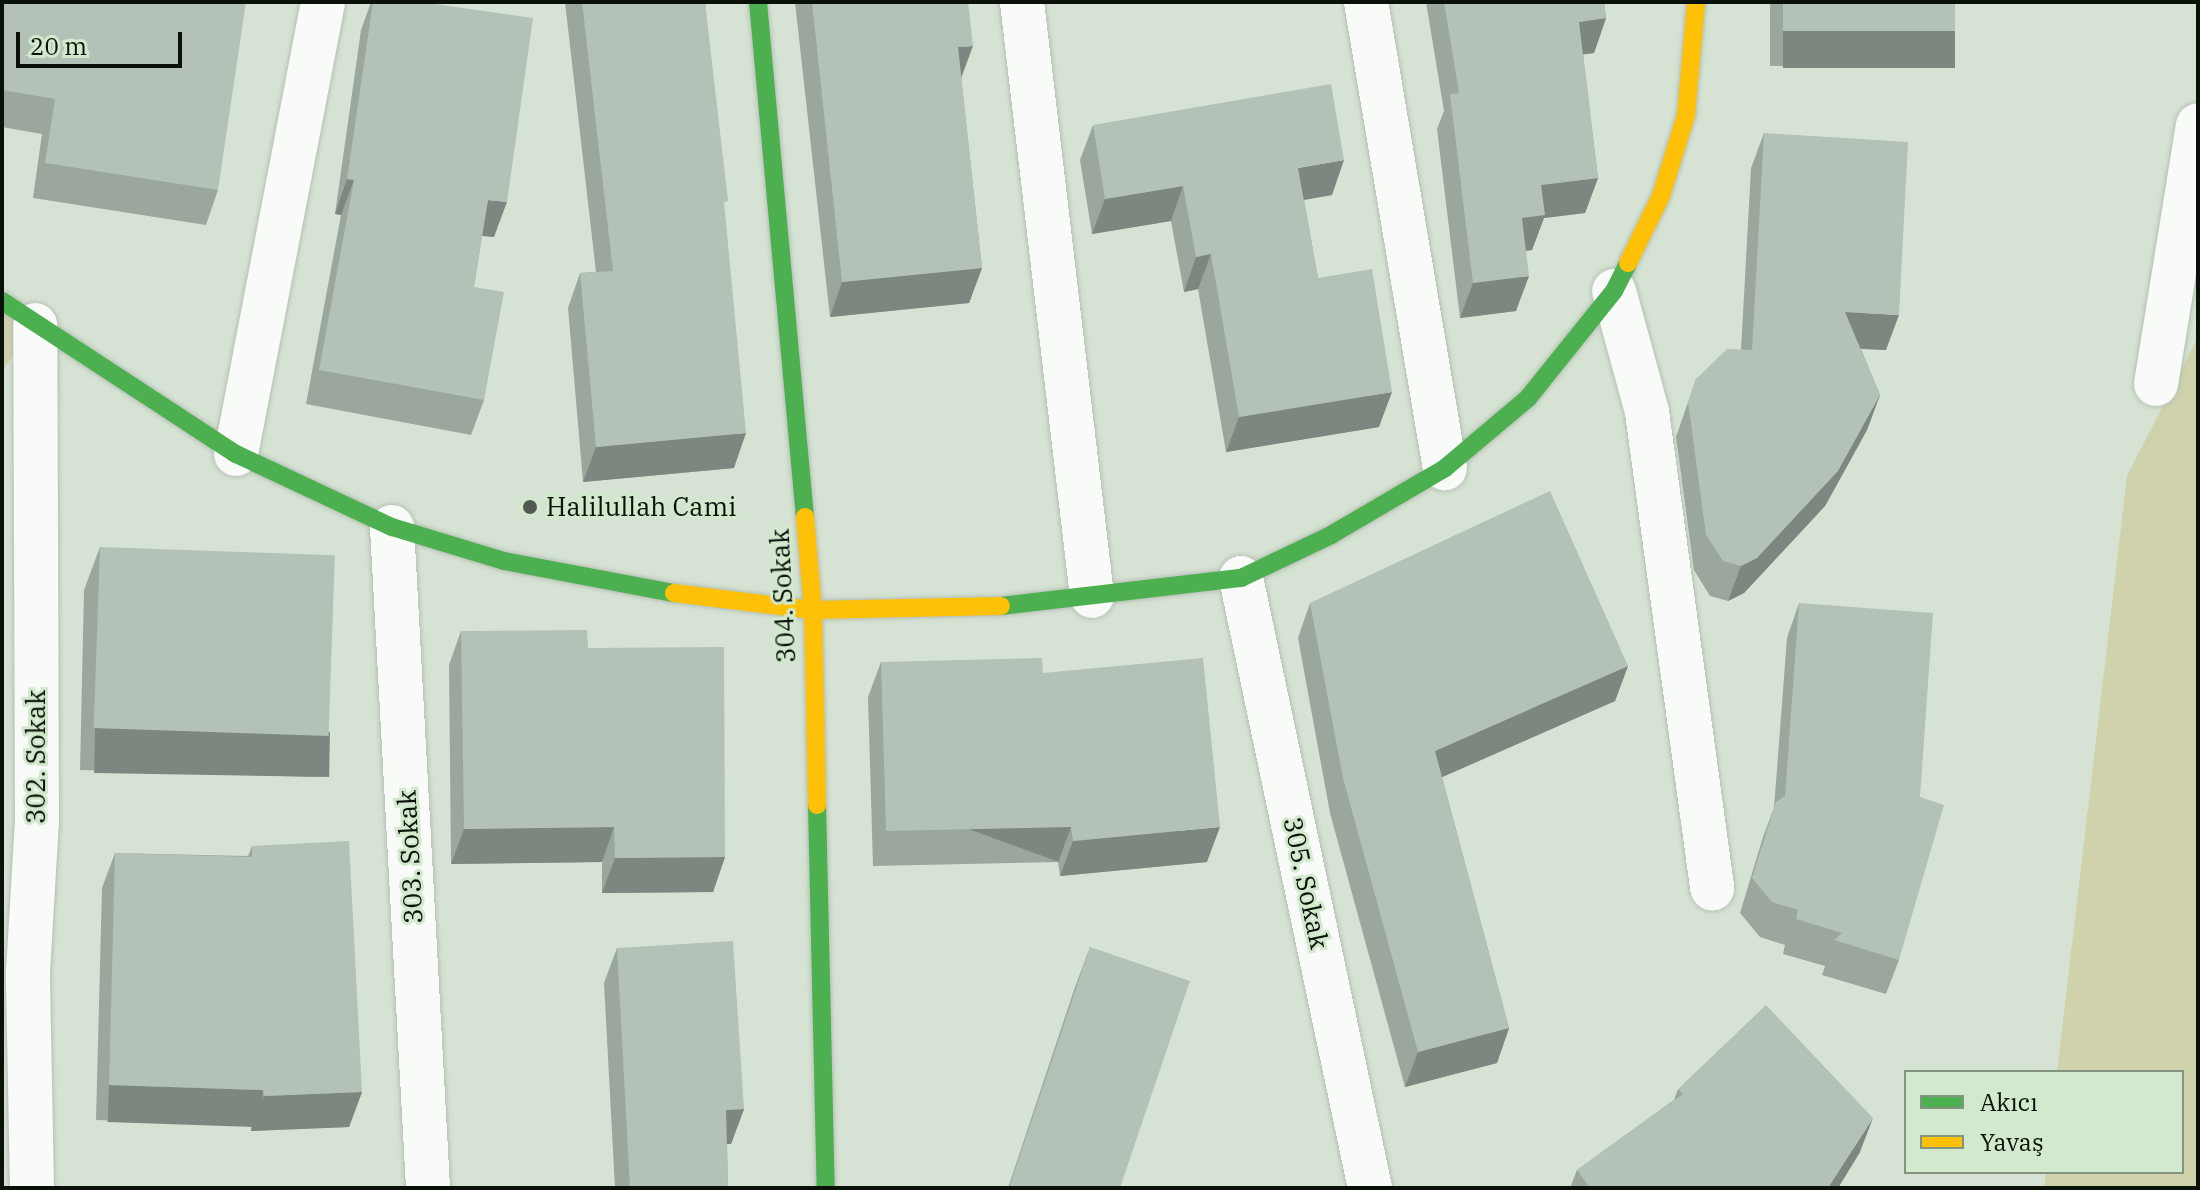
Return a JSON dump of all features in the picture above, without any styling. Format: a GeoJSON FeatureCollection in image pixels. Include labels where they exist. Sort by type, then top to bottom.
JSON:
{"type":"FeatureCollection","features":[{"type":"Feature","properties":{"kind":"street"},"geometry":{"type":"LineString","coordinates":[[236,454],[323,2]]}},
{"type":"Feature","properties":{"kind":"street","name":"304. Sokak"},"geometry":{"type":"LineString","coordinates":[[758,2],[813,610],[826,1188]]}},
{"type":"Feature","properties":{"kind":"street"},"geometry":{"type":"LineString","coordinates":[[1022,2],[1092,596]]}},
{"type":"Feature","properties":{"kind":"street"},"geometry":{"type":"LineString","coordinates":[[1366,2],[1445,468]]}},
{"type":"Feature","properties":{"kind":"street"},"geometry":{"type":"LineString","coordinates":[[19,313],[236,454],[392,527],[504,561],[630,588],[813,610],[1026,605],[1241,578],[1331,535],[1445,468],[1528,398],[1614,291],[1661,196],[1686,115],[1696,2]]}},
{"type":"Feature","properties":{"kind":"street"},"geometry":{"type":"LineString","coordinates":[[2156,384],[2198,125]]}},
{"type":"Feature","properties":{"kind":"street"},"geometry":{"type":"LineString","coordinates":[[1614,291],[1647,412],[1712,889]]}},
{"type":"Feature","properties":{"kind":"street","name":"302. Sokak"},"geometry":{"type":"LineString","coordinates":[[19,313],[20,822],[28,972],[32,1188]]}},
{"type":"Feature","properties":{"kind":"street","name":"303. Sokak"},"geometry":{"type":"LineString","coordinates":[[392,527],[428,1188]]}},
{"type":"Feature","properties":{"kind":"street","name":"305. Sokak"},"geometry":{"type":"LineString","coordinates":[[1241,578],[1370,1188]]}},
{"type":"Feature","properties":{"kind":"green space"},"geometry":{"type":"Polygon","coordinates":[[[2,301],[35,325],[2,371],[2,301]]]}},
{"type":"Feature","properties":{"kind":"green space"},"geometry":{"type":"Polygon","coordinates":[[[2198,337],[2198,1188],[2044,1188],[2046,1174],[2184,1174],[2184,1070],[2057,1070],[2127,476],[2198,337]]]}},
{"type":"Feature","properties":{"kind":"building"},"geometry":{"type":"Polygon","coordinates":[[[2,2],[246,2],[218,190],[45,163],[55,99],[2,90],[2,2]]]}},
{"type":"Feature","properties":{"kind":"building"},"geometry":{"type":"Polygon","coordinates":[[[373,2],[421,2],[533,18],[507,202],[488,200],[474,287],[504,292],[484,400],[319,370],[354,180],[347,179],[373,2]]]}},
{"type":"Feature","properties":{"kind":"building"},"geometry":{"type":"Polygon","coordinates":[[[582,2],[705,2],[728,201],[724,202],[746,433],[596,447],[580,273],[613,271],[582,2]]]}},
{"type":"Feature","properties":{"kind":"building"},"geometry":{"type":"Polygon","coordinates":[[[812,2],[968,2],[973,46],[958,47],[982,268],[842,282],[812,2]]]}},
{"type":"Feature","properties":{"kind":"building"},"geometry":{"type":"Polygon","coordinates":[[[1444,2],[1604,2],[1606,18],[1579,22],[1598,178],[1541,185],[1545,215],[1522,218],[1529,276],[1473,283],[1450,94],[1459,93],[1444,2]]]}},
{"type":"Feature","properties":{"kind":"building"},"geometry":{"type":"Polygon","coordinates":[[[1783,2],[1955,2],[1955,31],[1783,31],[1783,2]]]}},
{"type":"Feature","properties":{"kind":"building"},"geometry":{"type":"Polygon","coordinates":[[[1331,84],[1344,160],[1298,168],[1318,278],[1372,269],[1392,392],[1239,417],[1211,254],[1196,257],[1183,186],[1105,199],[1093,125],[1331,84]]]}},
{"type":"Feature","properties":{"kind":"building"},"geometry":{"type":"Polygon","coordinates":[[[1764,133],[1908,142],[1899,315],[1845,312],[1880,395],[1838,471],[1757,558],[1741,566],[1723,561],[1706,535],[1688,402],[1696,379],[1727,349],[1752,350],[1764,133]]]}},
{"type":"Feature","properties":{"kind":"building"},"geometry":{"type":"Polygon","coordinates":[[[1550,491],[1628,666],[1435,751],[1509,1028],[1418,1052],[1343,778],[1310,603],[1550,491]]]}},
{"type":"Feature","properties":{"kind":"building"},"geometry":{"type":"Polygon","coordinates":[[[100,547],[335,555],[329,736],[94,728],[100,547]]]}},
{"type":"Feature","properties":{"kind":"building"},"geometry":{"type":"Polygon","coordinates":[[[1799,603],[1933,613],[1920,797],[1944,805],[1899,960],[1834,940],[1842,933],[1796,919],[1798,910],[1772,902],[1752,878],[1776,802],[1785,796],[1799,603]]]}},
{"type":"Feature","properties":{"kind":"building"},"geometry":{"type":"Polygon","coordinates":[[[587,630],[588,648],[724,647],[725,857],[615,858],[614,827],[464,829],[461,631],[587,630]]]}},
{"type":"Feature","properties":{"kind":"building"},"geometry":{"type":"Polygon","coordinates":[[[1042,658],[1043,673],[1203,658],[1220,827],[1073,841],[1071,827],[886,831],[881,662],[1042,658]]]}},
{"type":"Feature","properties":{"kind":"building"},"geometry":{"type":"Polygon","coordinates":[[[349,841],[362,1092],[264,1096],[263,1090],[109,1085],[115,853],[252,857],[252,846],[349,841]]]}},
{"type":"Feature","properties":{"kind":"building"},"geometry":{"type":"Polygon","coordinates":[[[733,941],[744,1109],[726,1110],[728,1188],[630,1188],[617,948],[733,941]]]}},
{"type":"Feature","properties":{"kind":"building"},"geometry":{"type":"Polygon","coordinates":[[[1090,947],[1190,981],[1120,1188],[1009,1188],[1090,947]]]}},
{"type":"Feature","properties":{"kind":"building"},"geometry":{"type":"Polygon","coordinates":[[[1766,1005],[1873,1118],[1828,1188],[1590,1188],[1577,1170],[1683,1094],[1678,1089],[1766,1005]]]}},
{"type":"Feature","properties":{"kind":"traffic: fast"},"geometry":{"type":"LineString","coordinates":[[758,2],[805,517]]}},
{"type":"Feature","properties":{"kind":"traffic: fast"},"geometry":{"type":"LineString","coordinates":[[1001,606],[1241,578],[1331,535],[1445,468],[1528,398],[1614,291],[1628,263]]}},
{"type":"Feature","properties":{"kind":"traffic: fast"},"geometry":{"type":"LineString","coordinates":[[2,301],[236,454],[392,527],[504,561],[674,593]]}},
{"type":"Feature","properties":{"kind":"traffic: fast"},"geometry":{"type":"LineString","coordinates":[[817,805],[826,1188]]}},
{"type":"Feature","properties":{"kind":"traffic: slow"},"geometry":{"type":"LineString","coordinates":[[1628,263],[1661,196],[1686,115],[1696,2]]}},
{"type":"Feature","properties":{"kind":"traffic: slow"},"geometry":{"type":"LineString","coordinates":[[805,517],[813,610],[817,805]]}},
{"type":"Feature","properties":{"kind":"traffic: slow"},"geometry":{"type":"LineString","coordinates":[[674,593],[813,610],[1001,606]]}},
{"type":"Feature","properties":{"kind":"place","name":"Halilullah Cami"},"geometry":{"type":"Point","coordinates":[530,507]}}]}
